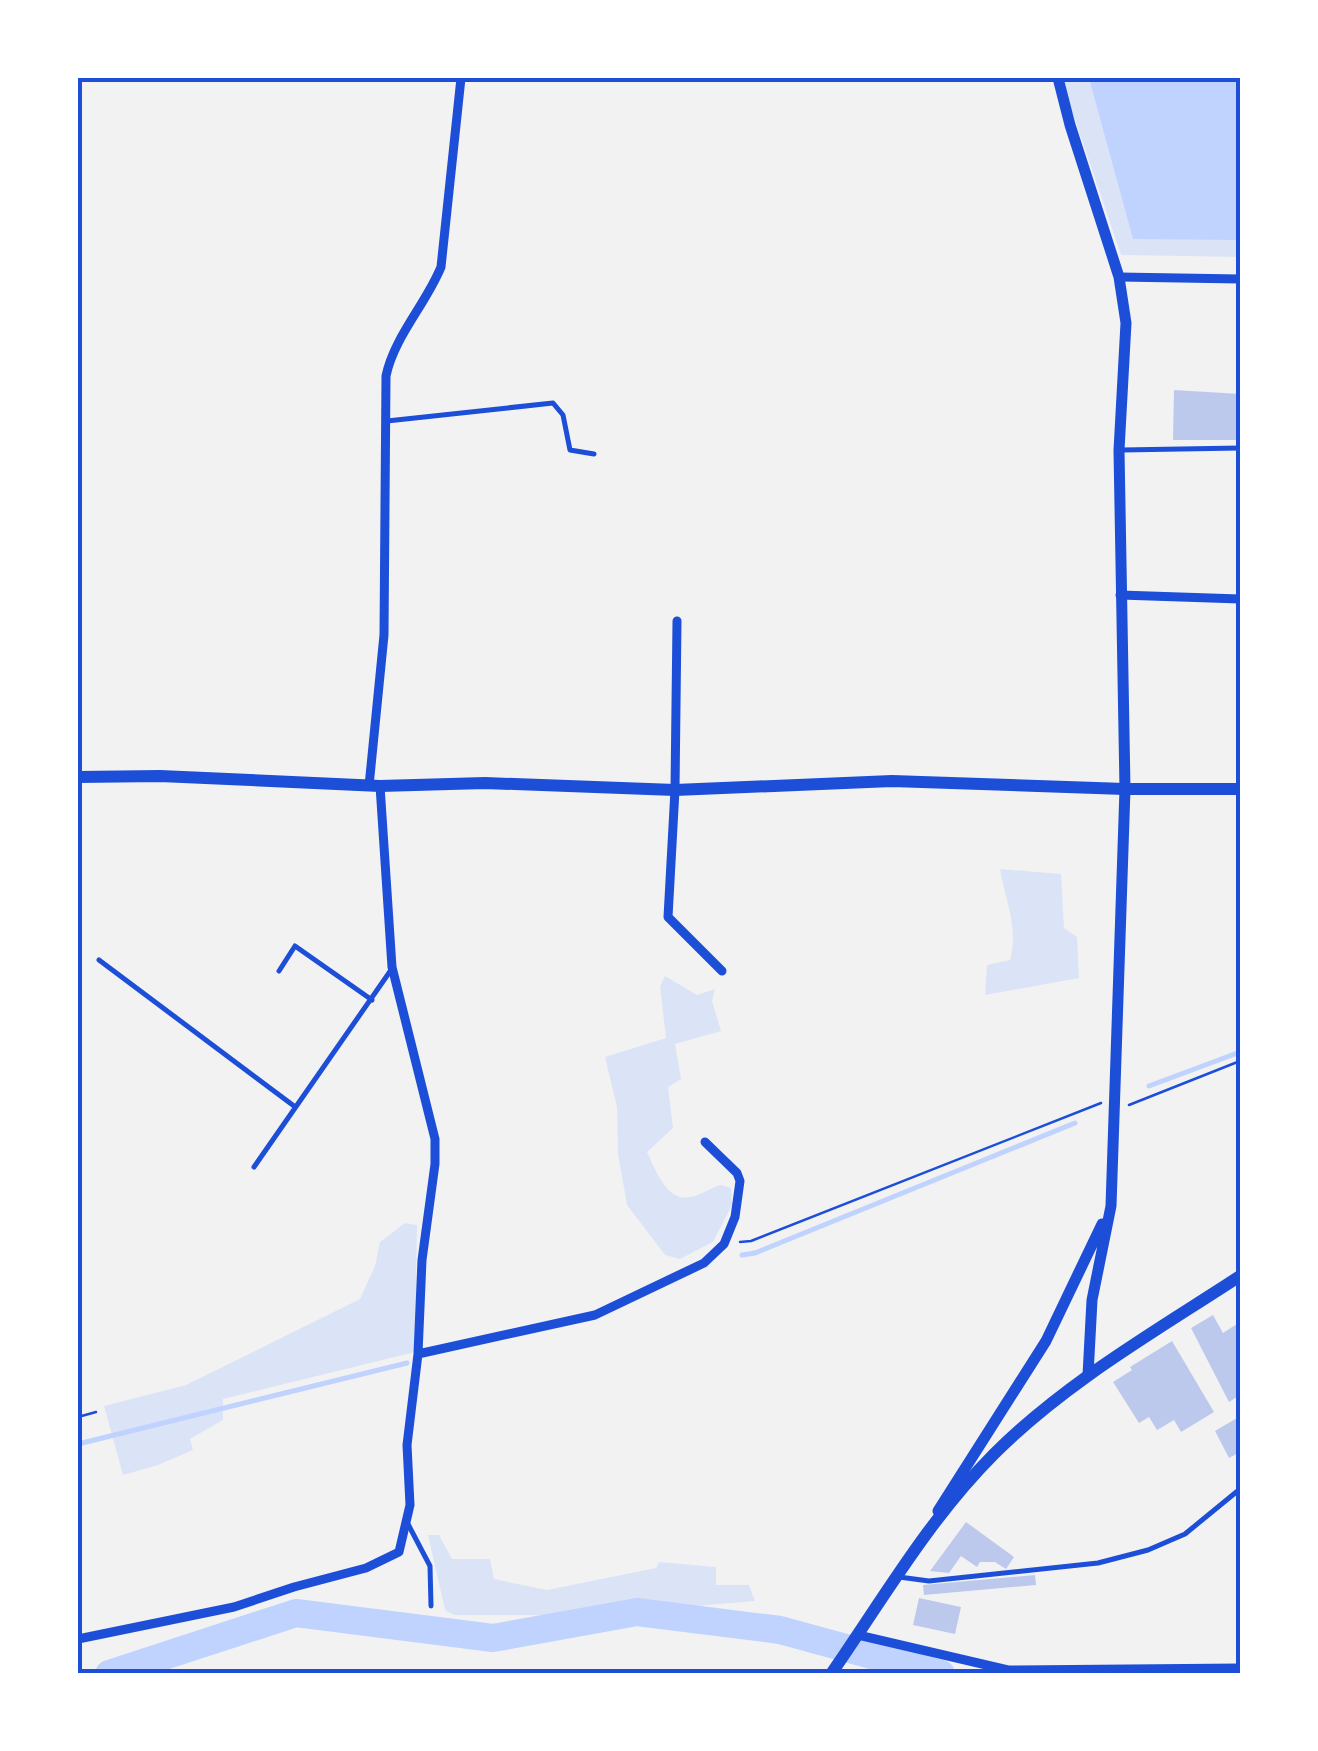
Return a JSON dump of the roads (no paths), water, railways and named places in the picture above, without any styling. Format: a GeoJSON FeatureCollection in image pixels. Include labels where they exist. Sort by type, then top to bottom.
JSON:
{"type":"FeatureCollection","features":[{"type":"Feature","properties":{"kind":"main road"},"geometry":{"type":"LineString","coordinates":[[78,778],[160,776],[374,786],[485,783],[675,790],[892,781],[1240,790]]}},
{"type":"Feature","properties":{"kind":"main road"},"geometry":{"type":"LineString","coordinates":[[831,1674],[910,1554],[992,1455],[1048,1404],[1240,1276]]}},
{"type":"Feature","properties":{"kind":"street"},"geometry":{"type":"LineString","coordinates":[[78,1639],[234,1608],[366,1568],[398,1552],[408,1524],[407,1445],[435,1138],[392,967],[374,786],[384,635],[384,421],[387,369],[432,290],[440,267],[461,78]]}},
{"type":"Feature","properties":{"kind":"street"},"geometry":{"type":"LineString","coordinates":[[1058,78],[1120,277],[1126,323],[1119,450],[1125,790],[1111,1206],[1092,1300],[1088,1376]]}},
{"type":"Feature","properties":{"kind":"street"},"geometry":{"type":"LineString","coordinates":[[1120,277],[1240,279]]}},
{"type":"Feature","properties":{"kind":"street"},"geometry":{"type":"LineString","coordinates":[[1120,595],[1240,598]]}},
{"type":"Feature","properties":{"kind":"street"},"geometry":{"type":"LineString","coordinates":[[678,620],[668,916],[722,970]]}},
{"type":"Feature","properties":{"kind":"street"},"geometry":{"type":"LineString","coordinates":[[418,1354],[595,1315],[704,1263],[724,1244],[735,1217],[740,1181],[705,1142]]}},
{"type":"Feature","properties":{"kind":"street"},"geometry":{"type":"LineString","coordinates":[[910,1554],[1046,1341],[1111,1206]]}},
{"type":"Feature","properties":{"kind":"street"},"geometry":{"type":"LineString","coordinates":[[858,1636],[1008,1670],[1240,1668]]}},
{"type":"Feature","properties":{"kind":"lane"},"geometry":{"type":"LineString","coordinates":[[384,421],[552,402],[563,414],[570,450],[594,454]]}},
{"type":"Feature","properties":{"kind":"lane"},"geometry":{"type":"LineString","coordinates":[[1119,450],[1240,448]]}},
{"type":"Feature","properties":{"kind":"lane"},"geometry":{"type":"LineString","coordinates":[[279,971],[295,946],[372,1000]]}},
{"type":"Feature","properties":{"kind":"lane"},"geometry":{"type":"LineString","coordinates":[[99,960],[294,1106]]}},
{"type":"Feature","properties":{"kind":"lane"},"geometry":{"type":"LineString","coordinates":[[254,1167],[392,967]]}},
{"type":"Feature","properties":{"kind":"lane"},"geometry":{"type":"LineString","coordinates":[[896,1576],[929,1581],[1098,1563],[1148,1550],[1184,1534],[1240,1489]]}},
{"type":"Feature","properties":{"kind":"lane"},"geometry":{"type":"LineString","coordinates":[[408,1524],[430,1566],[431,1606]]}},
{"type":"Feature","properties":{"kind":"water"},"geometry":{"type":"Polygon","coordinates":[[[1089,78],[1240,78],[1240,240],[1133,239],[1089,78]]]}},
{"type":"Feature","properties":{"kind":"waterway"},"geometry":{"type":"LineString","coordinates":[[1149,1086],[1240,1052]]}},
{"type":"Feature","properties":{"kind":"waterway"},"geometry":{"type":"LineString","coordinates":[[742,1255],[1075,1123]]}},
{"type":"Feature","properties":{"kind":"waterway"},"geometry":{"type":"LineString","coordinates":[[78,1444],[407,1363]]}},
{"type":"Feature","properties":{"kind":"waterway"},"geometry":{"type":"LineString","coordinates":[[109,1674],[296,1613],[493,1638],[637,1612],[780,1630],[941,1674]]}}]}
